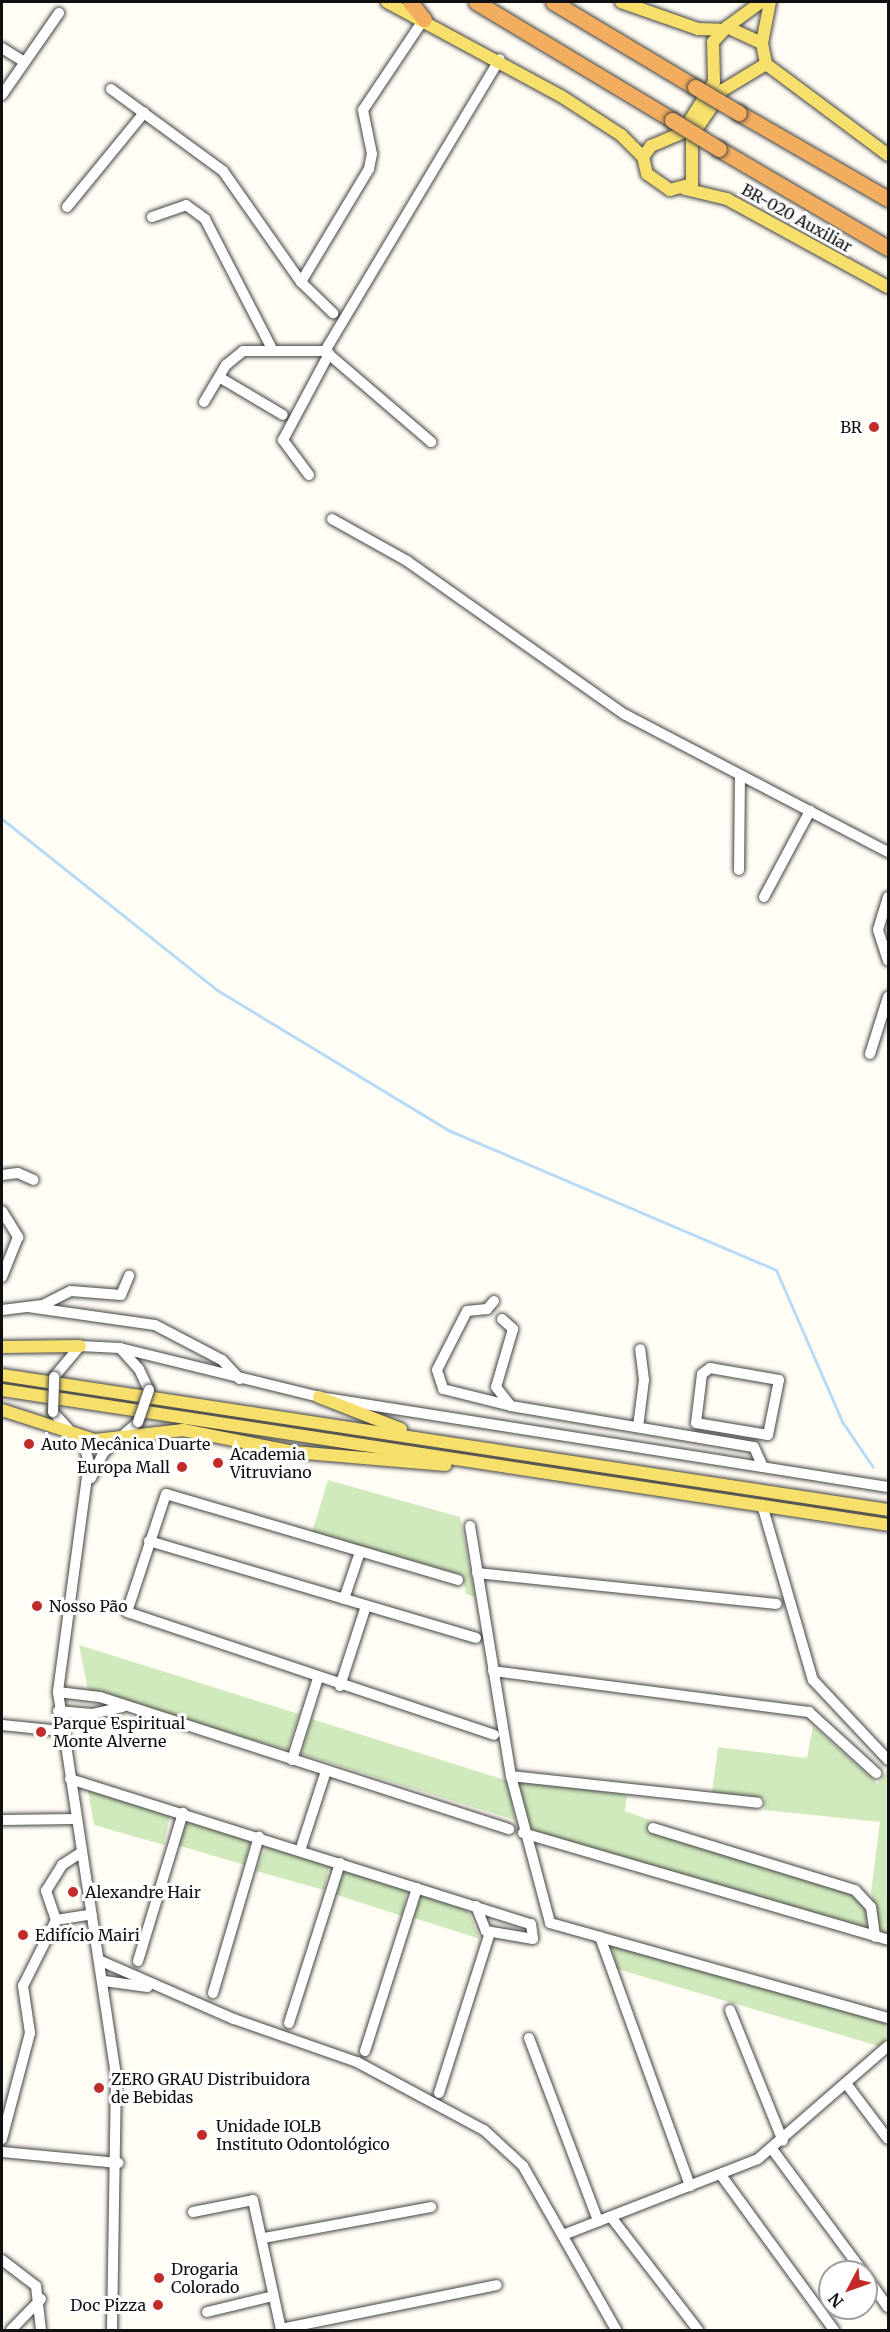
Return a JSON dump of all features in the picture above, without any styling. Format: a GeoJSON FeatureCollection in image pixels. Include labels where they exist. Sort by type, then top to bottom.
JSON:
{"type":"FeatureCollection","features":[{"type":"Feature","properties":{"kind":"highway"},"geometry":{"type":"LineString","coordinates":[[410,2],[424,19]]}},
{"type":"Feature","properties":{"kind":"highway"},"geometry":{"type":"LineString","coordinates":[[476,2],[888,248]]}},
{"type":"Feature","properties":{"kind":"highway"},"geometry":{"type":"LineString","coordinates":[[553,2],[888,200]]}},
{"type":"Feature","properties":{"kind":"highway"},"geometry":{"type":"LineString","coordinates":[[866,235],[888,256]]}},
{"type":"Feature","properties":{"kind":"main road","name":"BR-020 Auxiliar"},"geometry":{"type":"LineString","coordinates":[[387,2],[500,59],[621,135],[643,157],[651,179],[670,190],[685,189],[727,199],[888,286]]}},
{"type":"Feature","properties":{"kind":"main road"},"geometry":{"type":"LineString","coordinates":[[621,2],[698,29],[725,28],[762,43]]}},
{"type":"Feature","properties":{"kind":"main road"},"geometry":{"type":"LineString","coordinates":[[643,157],[651,146],[682,133],[717,73],[713,42],[725,28],[761,2]]}},
{"type":"Feature","properties":{"kind":"main road"},"geometry":{"type":"LineString","coordinates":[[770,2],[762,43],[766,64],[888,155]]}},
{"type":"Feature","properties":{"kind":"main road"},"geometry":{"type":"LineString","coordinates":[[685,189],[695,177],[692,136],[729,84],[766,64]]}},
{"type":"Feature","properties":{"kind":"main road"},"geometry":{"type":"LineString","coordinates":[[2,1347],[80,1346]]}},
{"type":"Feature","properties":{"kind":"main road"},"geometry":{"type":"LineString","coordinates":[[2,1375],[419,1436],[888,1510]]}},
{"type":"Feature","properties":{"kind":"main road"},"geometry":{"type":"LineString","coordinates":[[2,1390],[888,1525]]}},
{"type":"Feature","properties":{"kind":"main road"},"geometry":{"type":"LineString","coordinates":[[319,1397],[419,1436]]}},
{"type":"Feature","properties":{"kind":"main road"},"geometry":{"type":"LineString","coordinates":[[2,1410],[95,1440],[183,1430],[294,1452],[533,1471]]}},
{"type":"Feature","properties":{"kind":"street"},"geometry":{"type":"LineString","coordinates":[[2,95],[59,13]]}},
{"type":"Feature","properties":{"kind":"street"},"geometry":{"type":"LineString","coordinates":[[301,282],[369,169],[372,154],[363,110],[424,19]]}},
{"type":"Feature","properties":{"kind":"street"},"geometry":{"type":"LineString","coordinates":[[2,48],[24,62]]}},
{"type":"Feature","properties":{"kind":"street"},"geometry":{"type":"LineString","coordinates":[[309,475],[283,440],[327,352],[500,59]]}},
{"type":"Feature","properties":{"kind":"street"},"geometry":{"type":"LineString","coordinates":[[111,89],[223,171],[301,282],[333,313]]}},
{"type":"Feature","properties":{"kind":"street"},"geometry":{"type":"LineString","coordinates":[[67,207],[144,113]]}},
{"type":"Feature","properties":{"kind":"street"},"geometry":{"type":"LineString","coordinates":[[152,217],[186,205],[205,219],[271,347]]}},
{"type":"Feature","properties":{"kind":"street"},"geometry":{"type":"LineString","coordinates":[[204,402],[233,355],[271,347],[327,352],[431,442]]}},
{"type":"Feature","properties":{"kind":"street"},"geometry":{"type":"LineString","coordinates":[[219,377],[283,414]]}},
{"type":"Feature","properties":{"kind":"street"},"geometry":{"type":"LineString","coordinates":[[332,519],[407,561],[624,714],[888,852]]}},
{"type":"Feature","properties":{"kind":"street"},"geometry":{"type":"LineString","coordinates":[[739,870],[740,775]]}},
{"type":"Feature","properties":{"kind":"street"},"geometry":{"type":"LineString","coordinates":[[764,897],[810,811]]}},
{"type":"Feature","properties":{"kind":"street"},"geometry":{"type":"LineString","coordinates":[[888,897],[878,930],[888,960]]}},
{"type":"Feature","properties":{"kind":"street"},"geometry":{"type":"LineString","coordinates":[[870,1054],[888,997]]}},
{"type":"Feature","properties":{"kind":"street"},"geometry":{"type":"LineString","coordinates":[[2,1175],[18,1173],[34,1180]]}},
{"type":"Feature","properties":{"kind":"street"},"geometry":{"type":"LineString","coordinates":[[2,1211],[18,1237],[2,1277]]}},
{"type":"Feature","properties":{"kind":"street"},"geometry":{"type":"LineString","coordinates":[[2,1310],[28,1307],[71,1291],[121,1295],[129,1276]]}},
{"type":"Feature","properties":{"kind":"street"},"geometry":{"type":"LineString","coordinates":[[494,1301],[487,1309],[467,1311],[436,1378],[450,1392],[511,1406],[732,1443],[759,1451],[763,1467]]}},
{"type":"Feature","properties":{"kind":"street"},"geometry":{"type":"LineString","coordinates":[[28,1307],[155,1325],[222,1360],[240,1379]]}},
{"type":"Feature","properties":{"kind":"street"},"geometry":{"type":"LineString","coordinates":[[502,1319],[513,1329],[496,1387],[511,1406]]}},
{"type":"Feature","properties":{"kind":"street"},"geometry":{"type":"LineString","coordinates":[[112,2331],[118,2163],[116,2076],[104,1982],[58,1712],[58,1692],[90,1480],[87,1453],[52,1412],[54,1377],[80,1346],[120,1348],[319,1397],[888,1487]]}},
{"type":"Feature","properties":{"kind":"street"},"geometry":{"type":"LineString","coordinates":[[90,1480],[103,1454],[138,1422],[149,1390],[139,1368],[120,1348]]}},
{"type":"Feature","properties":{"kind":"street"},"geometry":{"type":"LineString","coordinates":[[638,1427],[644,1380],[640,1349]]}},
{"type":"Feature","properties":{"kind":"street"},"geometry":{"type":"LineString","coordinates":[[703,1371],[779,1380],[768,1435],[733,1431],[696,1423],[703,1371]]}},
{"type":"Feature","properties":{"kind":"street"},"geometry":{"type":"LineString","coordinates":[[732,1443],[733,1431]]}},
{"type":"Feature","properties":{"kind":"street"},"geometry":{"type":"LineString","coordinates":[[458,1580],[172,1494],[163,1498],[127,1606],[132,1617],[494,1735]]}},
{"type":"Feature","properties":{"kind":"street"},"geometry":{"type":"LineString","coordinates":[[762,1506],[813,1680],[888,1760]]}},
{"type":"Feature","properties":{"kind":"street"},"geometry":{"type":"LineString","coordinates":[[470,1526],[511,1776],[523,1833],[550,1923],[888,2018]]}},
{"type":"Feature","properties":{"kind":"street"},"geometry":{"type":"LineString","coordinates":[[149,1541],[476,1638]]}},
{"type":"Feature","properties":{"kind":"street"},"geometry":{"type":"LineString","coordinates":[[344,1599],[360,1552]]}},
{"type":"Feature","properties":{"kind":"street"},"geometry":{"type":"LineString","coordinates":[[477,1573],[776,1604]]}},
{"type":"Feature","properties":{"kind":"street"},"geometry":{"type":"LineString","coordinates":[[340,1686],[366,1606]]}},
{"type":"Feature","properties":{"kind":"street"},"geometry":{"type":"LineString","coordinates":[[493,1671],[809,1712],[876,1773]]}},
{"type":"Feature","properties":{"kind":"street"},"geometry":{"type":"LineString","coordinates":[[292,1760],[318,1678]]}},
{"type":"Feature","properties":{"kind":"street"},"geometry":{"type":"LineString","coordinates":[[58,1692],[100,1697],[122,1707],[510,1829]]}},
{"type":"Feature","properties":{"kind":"street"},"geometry":{"type":"LineString","coordinates":[[58,1712],[92,1714],[122,1707]]}},
{"type":"Feature","properties":{"kind":"street"},"geometry":{"type":"LineString","coordinates":[[2,1725],[61,1731]]}},
{"type":"Feature","properties":{"kind":"street"},"geometry":{"type":"LineString","coordinates":[[300,1851],[326,1771]]}},
{"type":"Feature","properties":{"kind":"street"},"geometry":{"type":"LineString","coordinates":[[511,1776],[759,1803]]}},
{"type":"Feature","properties":{"kind":"street"},"geometry":{"type":"LineString","coordinates":[[70,1779],[476,1906],[535,1928],[529,1941],[490,1932]]}},
{"type":"Feature","properties":{"kind":"street"},"geometry":{"type":"LineString","coordinates":[[138,1961],[183,1813]]}},
{"type":"Feature","properties":{"kind":"street"},"geometry":{"type":"LineString","coordinates":[[2,1820],[76,1819]]}},
{"type":"Feature","properties":{"kind":"street"},"geometry":{"type":"LineString","coordinates":[[653,1828],[855,1890],[871,1907],[875,1936]]}},
{"type":"Feature","properties":{"kind":"street"},"geometry":{"type":"LineString","coordinates":[[523,1833],[888,1940]]}},
{"type":"Feature","properties":{"kind":"street"},"geometry":{"type":"LineString","coordinates":[[213,1993],[259,1838]]}},
{"type":"Feature","properties":{"kind":"street"},"geometry":{"type":"LineString","coordinates":[[2,2139],[30,2033],[23,1986],[56,1920],[48,1886],[62,1865],[81,1852]]}},
{"type":"Feature","properties":{"kind":"street"},"geometry":{"type":"LineString","coordinates":[[289,2023],[340,1863]]}},
{"type":"Feature","properties":{"kind":"street"},"geometry":{"type":"LineString","coordinates":[[365,2051],[417,1888]]}},
{"type":"Feature","properties":{"kind":"street"},"geometry":{"type":"LineString","coordinates":[[439,2093],[490,1932],[476,1906]]}},
{"type":"Feature","properties":{"kind":"street"},"geometry":{"type":"LineString","coordinates":[[56,1920],[92,1914]]}},
{"type":"Feature","properties":{"kind":"street"},"geometry":{"type":"LineString","coordinates":[[600,1937],[690,2186]]}},
{"type":"Feature","properties":{"kind":"street"},"geometry":{"type":"LineString","coordinates":[[100,1961],[157,1989],[357,2062],[484,2130],[523,2166],[616,2331]]}},
{"type":"Feature","properties":{"kind":"street"},"geometry":{"type":"LineString","coordinates":[[104,1982],[157,1989]]}},
{"type":"Feature","properties":{"kind":"street"},"geometry":{"type":"LineString","coordinates":[[730,2010],[783,2141]]}},
{"type":"Feature","properties":{"kind":"street"},"geometry":{"type":"LineString","coordinates":[[529,2038],[598,2221]]}},
{"type":"Feature","properties":{"kind":"street"},"geometry":{"type":"LineString","coordinates":[[563,2235],[721,2175],[772,2149],[848,2086],[888,2046]]}},
{"type":"Feature","properties":{"kind":"street"},"geometry":{"type":"LineString","coordinates":[[848,2086],[888,2139]]}},
{"type":"Feature","properties":{"kind":"street"},"geometry":{"type":"LineString","coordinates":[[772,2149],[854,2260]]}},
{"type":"Feature","properties":{"kind":"street"},"geometry":{"type":"LineString","coordinates":[[2,2152],[118,2163]]}},
{"type":"Feature","properties":{"kind":"street"},"geometry":{"type":"LineString","coordinates":[[721,2175],[834,2331]]}},
{"type":"Feature","properties":{"kind":"street"},"geometry":{"type":"LineString","coordinates":[[193,2212],[253,2200],[264,2238],[281,2330],[497,2285]]}},
{"type":"Feature","properties":{"kind":"street"},"geometry":{"type":"LineString","coordinates":[[264,2238],[431,2207]]}},
{"type":"Feature","properties":{"kind":"street"},"geometry":{"type":"LineString","coordinates":[[611,2217],[698,2331]]}},
{"type":"Feature","properties":{"kind":"street"},"geometry":{"type":"LineString","coordinates":[[2,2260],[30,2279],[41,2299],[41,2331]]}},
{"type":"Feature","properties":{"kind":"street"},"geometry":{"type":"LineString","coordinates":[[878,2293],[888,2307]]}},
{"type":"Feature","properties":{"kind":"street"},"geometry":{"type":"LineString","coordinates":[[207,2312],[273,2296]]}},
{"type":"Feature","properties":{"kind":"street"},"geometry":{"type":"LineString","coordinates":[[10,2331],[41,2299]]}},
{"type":"Feature","properties":{"kind":"green space"},"geometry":{"type":"Polygon","coordinates":[[[328,1480],[460,1517],[475,1597],[466,1594],[462,1575],[312,1532],[328,1480]]]}},
{"type":"Feature","properties":{"kind":"green space"},"geometry":{"type":"Polygon","coordinates":[[[79,1645],[299,1714],[287,1750],[88,1690],[79,1645]]]}},
{"type":"Feature","properties":{"kind":"green space"},"geometry":{"type":"Polygon","coordinates":[[[312,1719],[508,1781],[515,1820],[301,1754],[312,1719]]]}},
{"type":"Feature","properties":{"kind":"green space"},"geometry":{"type":"Polygon","coordinates":[[[813,1726],[878,1784],[888,1770],[888,1938],[878,1927],[871,1892],[880,1822],[764,1810],[765,1798],[712,1792],[718,1747],[807,1758],[813,1726]]]}},
{"type":"Feature","properties":{"kind":"green space"},"geometry":{"type":"Polygon","coordinates":[[[517,1780],[627,1795],[625,1811],[650,1820],[648,1830],[851,1893],[868,1913],[865,1927],[861,1930],[528,1831],[517,1780]]]}},
{"type":"Feature","properties":{"kind":"green space"},"geometry":{"type":"Polygon","coordinates":[[[88,1790],[170,1816],[164,1845],[94,1825],[88,1790]]]}},
{"type":"Feature","properties":{"kind":"green space"},"geometry":{"type":"Polygon","coordinates":[[[186,1822],[250,1841],[245,1865],[177,1845],[186,1822]]]}},
{"type":"Feature","properties":{"kind":"green space"},"geometry":{"type":"Polygon","coordinates":[[[266,1847],[329,1865],[324,1890],[256,1871],[266,1847]]]}},
{"type":"Feature","properties":{"kind":"green space"},"geometry":{"type":"Polygon","coordinates":[[[345,1870],[407,1889],[402,1916],[334,1894],[345,1870]]]}},
{"type":"Feature","properties":{"kind":"green space"},"geometry":{"type":"Polygon","coordinates":[[[421,1894],[467,1908],[480,1939],[414,1918],[421,1894]]]}},
{"type":"Feature","properties":{"kind":"green space"},"geometry":{"type":"Polygon","coordinates":[[[611,1944],[886,2022],[888,2034],[882,2047],[617,1969],[611,1944]]]}},
{"type":"Feature","properties":{"kind":"waterway"},"geometry":{"type":"LineString","coordinates":[[2,819],[217,990],[448,1130],[776,1270],[843,1423],[873,1467]]}},
{"type":"Feature","properties":{"kind":"place","name":"BR"},"geometry":{"type":"Point","coordinates":[874,427]}},
{"type":"Feature","properties":{"kind":"place","name":"Auto Mecânica Duarte"},"geometry":{"type":"Point","coordinates":[29,1444]}},
{"type":"Feature","properties":{"kind":"place","name":"Academia Vitruviano"},"geometry":{"type":"Point","coordinates":[218,1463]}},
{"type":"Feature","properties":{"kind":"place","name":"Europa Mall"},"geometry":{"type":"Point","coordinates":[182,1467]}},
{"type":"Feature","properties":{"kind":"place","name":"Nosso Pão"},"geometry":{"type":"Point","coordinates":[37,1606]}},
{"type":"Feature","properties":{"kind":"place","name":"Parque Espiritual Monte Alverne"},"geometry":{"type":"Point","coordinates":[41,1732]}},
{"type":"Feature","properties":{"kind":"place","name":"Alexandre Hair"},"geometry":{"type":"Point","coordinates":[73,1892]}},
{"type":"Feature","properties":{"kind":"place","name":"Edifício Mairi"},"geometry":{"type":"Point","coordinates":[23,1935]}},
{"type":"Feature","properties":{"kind":"place","name":"ZERO GRAU Distribuidora de Bebidas"},"geometry":{"type":"Point","coordinates":[99,2088]}},
{"type":"Feature","properties":{"kind":"place","name":"Unidade IOLB Instituto Odontológico"},"geometry":{"type":"Point","coordinates":[202,2135]}},
{"type":"Feature","properties":{"kind":"place","name":"Drogaria Colorado"},"geometry":{"type":"Point","coordinates":[159,2278]}},
{"type":"Feature","properties":{"kind":"place","name":"Doc Pizza"},"geometry":{"type":"Point","coordinates":[158,2305]}}]}
